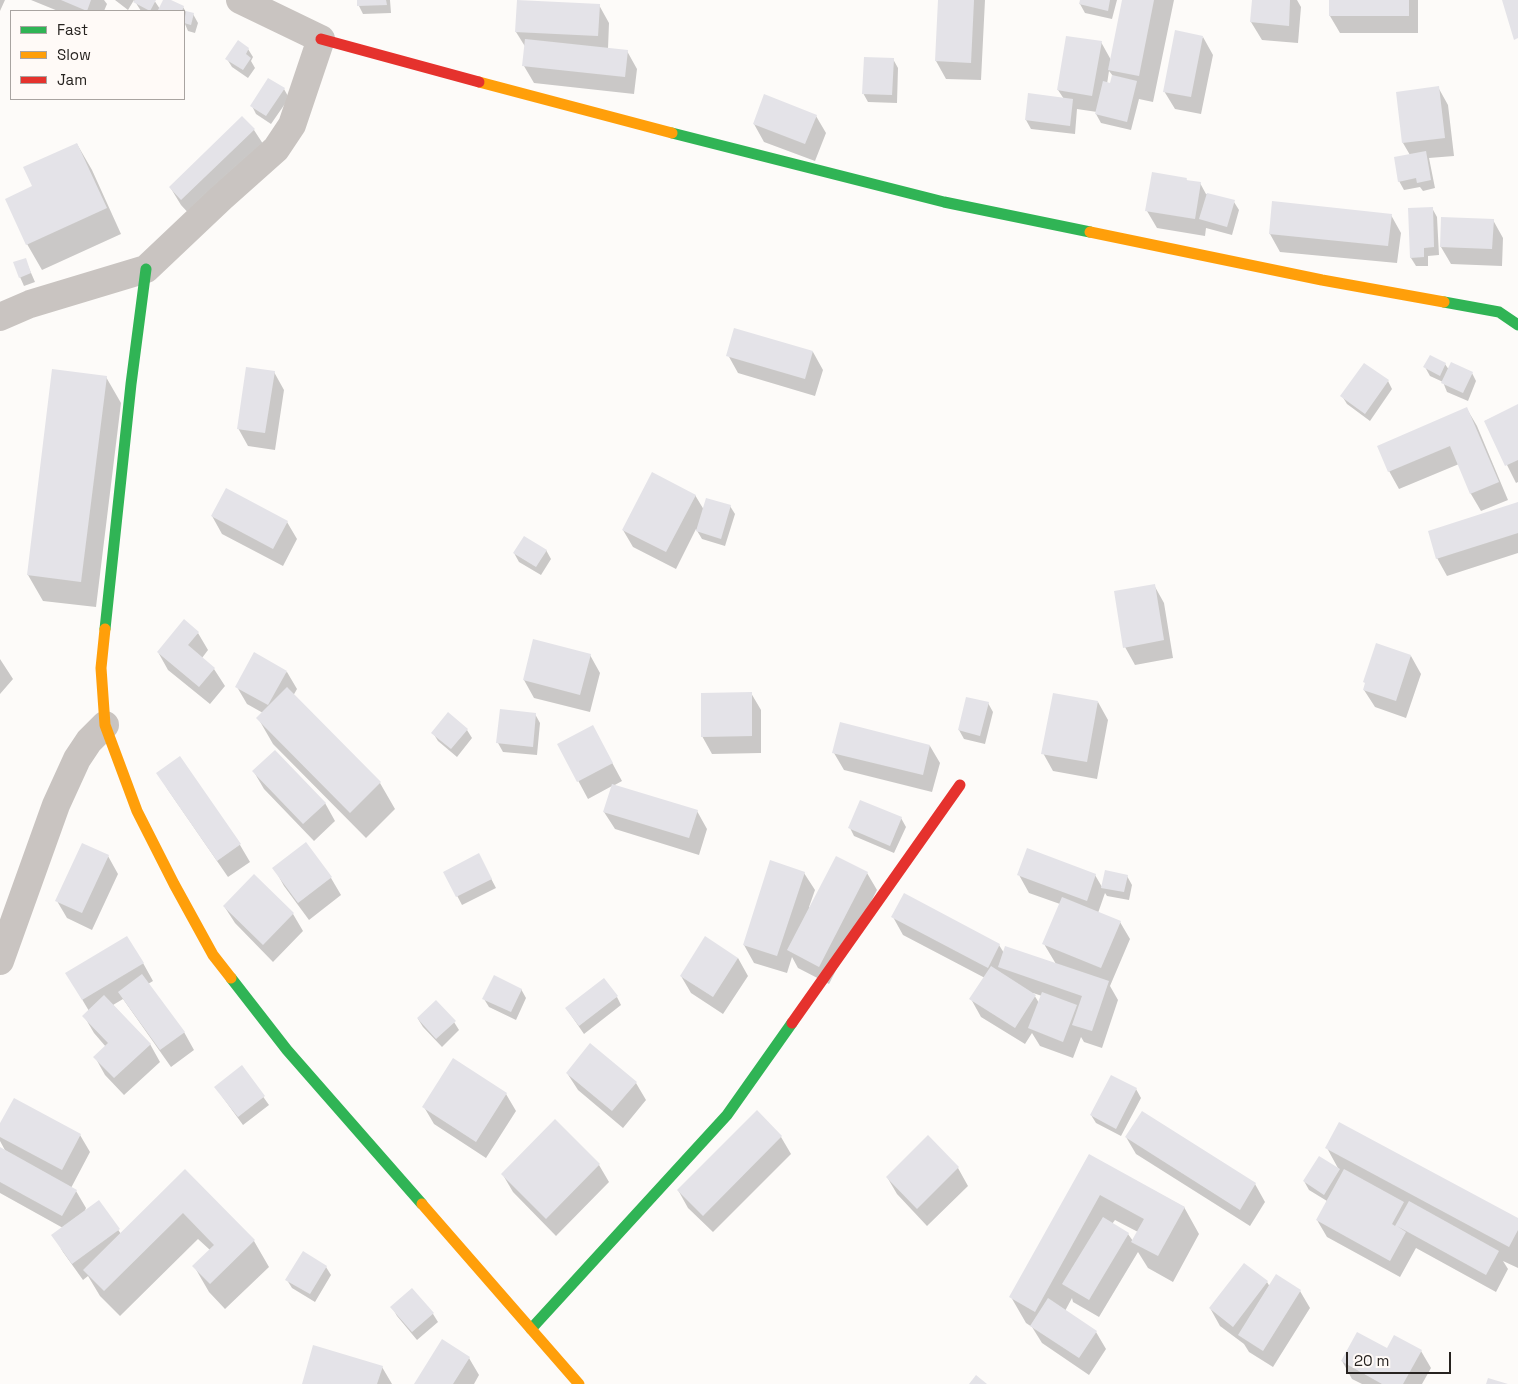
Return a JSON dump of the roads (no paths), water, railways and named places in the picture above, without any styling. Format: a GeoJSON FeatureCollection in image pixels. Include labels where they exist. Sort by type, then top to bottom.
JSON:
{"type":"FeatureCollection","features":[{"type":"Feature","properties":{"kind":"street"},"geometry":{"type":"LineString","coordinates":[[240,0],[320,40],[674,134],[944,202],[1322,280],[1499,312],[1518,325]]}},
{"type":"Feature","properties":{"kind":"street"},"geometry":{"type":"LineString","coordinates":[[0,317],[30,304],[146,269],[276,149],[292,125],[320,40]]}},
{"type":"Feature","properties":{"kind":"street"},"geometry":{"type":"LineString","coordinates":[[146,269],[131,384],[118,529],[101,668],[105,725],[137,811],[213,955],[287,1050],[579,1384]]}},
{"type":"Feature","properties":{"kind":"street"},"geometry":{"type":"LineString","coordinates":[[0,961],[56,805],[77,759],[89,741],[105,725]]}},
{"type":"Feature","properties":{"kind":"street"},"geometry":{"type":"LineString","coordinates":[[530,1329],[727,1115],[960,785]]}}]}
